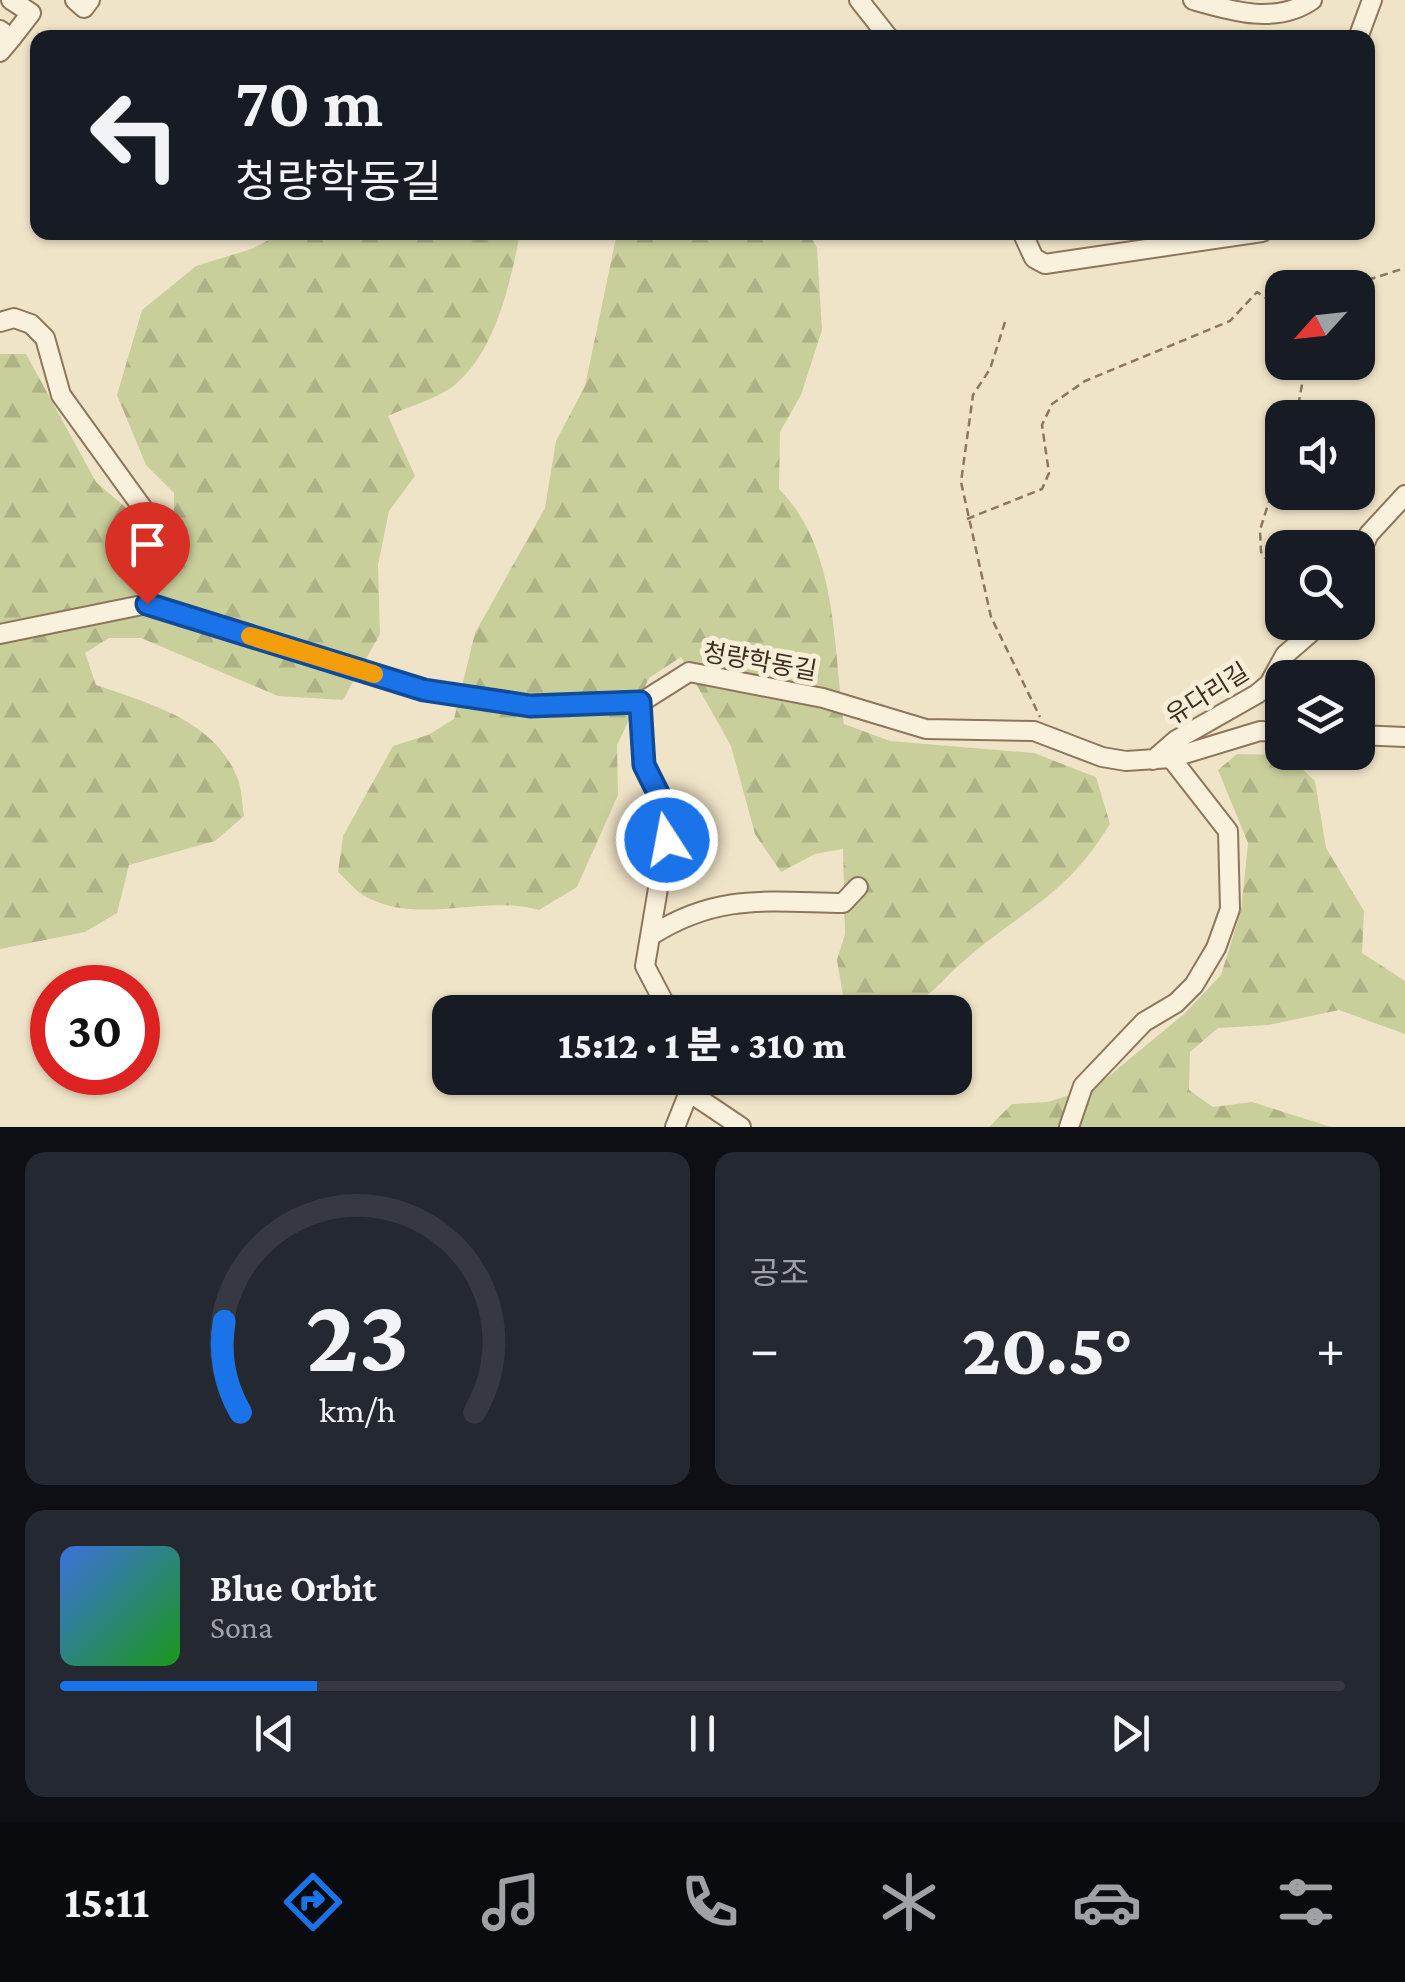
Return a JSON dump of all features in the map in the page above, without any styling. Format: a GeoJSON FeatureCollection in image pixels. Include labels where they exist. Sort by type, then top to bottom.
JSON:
{"type":"FeatureCollection","features":[{"type":"Feature","properties":{"kind":"street"},"geometry":{"type":"LineString","coordinates":[[4,40],[32,13],[11,0]]}},
{"type":"Feature","properties":{"kind":"street"},"geometry":{"type":"LineString","coordinates":[[74,0],[84,8],[90,0]]}},
{"type":"Feature","properties":{"kind":"street"},"geometry":{"type":"LineString","coordinates":[[859,0],[883,30]]}},
{"type":"Feature","properties":{"kind":"street"},"geometry":{"type":"LineString","coordinates":[[1193,0],[1240,12],[1276,15],[1312,0]]}},
{"type":"Feature","properties":{"kind":"street"},"geometry":{"type":"LineString","coordinates":[[1361,30],[1372,0]]}},
{"type":"Feature","properties":{"kind":"street"},"geometry":{"type":"LineString","coordinates":[[1026,240],[1034,258],[1045,264],[1208,240]]}},
{"type":"Feature","properties":{"kind":"street"},"geometry":{"type":"LineString","coordinates":[[0,322],[14,318],[31,324],[45,338],[61,395],[144,510]]}},
{"type":"Feature","properties":{"kind":"street"},"geometry":{"type":"LineString","coordinates":[[1373,530],[1405,495]]}},
{"type":"Feature","properties":{"kind":"street","name":"청량학동길"},"geometry":{"type":"LineString","coordinates":[[0,634],[147,604],[424,690],[530,706],[640,702],[690,672],[823,698],[926,729],[1047,734],[1102,757],[1162,759],[1265,731]]}},
{"type":"Feature","properties":{"kind":"street","name":"유다리길"},"geometry":{"type":"LineString","coordinates":[[1162,759],[1176,740],[1269,684],[1284,654],[1301,640]]}},
{"type":"Feature","properties":{"kind":"street"},"geometry":{"type":"LineString","coordinates":[[640,702],[644,765],[670,817],[645,966],[660,995]]}},
{"type":"Feature","properties":{"kind":"street"},"geometry":{"type":"LineString","coordinates":[[1375,735],[1405,736]]}},
{"type":"Feature","properties":{"kind":"street"},"geometry":{"type":"LineString","coordinates":[[1069,1127],[1083,1086],[1144,1022],[1176,1003],[1194,986],[1216,948],[1230,909],[1228,831],[1162,759]]}},
{"type":"Feature","properties":{"kind":"street"},"geometry":{"type":"LineString","coordinates":[[652,935],[682,916],[722,903],[844,903],[858,887]]}},
{"type":"Feature","properties":{"kind":"street"},"geometry":{"type":"LineString","coordinates":[[674,1127],[685,1095]]}},
{"type":"Feature","properties":{"kind":"street"},"geometry":{"type":"LineString","coordinates":[[701,1095],[741,1127]]}},
{"type":"Feature","properties":{"kind":"path"},"geometry":{"type":"LineString","coordinates":[[1375,278],[1405,268]]}},
{"type":"Feature","properties":{"kind":"path"},"geometry":{"type":"LineString","coordinates":[[967,519],[1042,489],[1049,473],[1042,425],[1052,404],[1085,382],[1230,321],[1258,292],[1265,297]]}},
{"type":"Feature","properties":{"kind":"path"},"geometry":{"type":"LineString","coordinates":[[1005,322],[990,370],[973,395],[961,482],[991,617],[1047,734]]}},
{"type":"Feature","properties":{"kind":"path"},"geometry":{"type":"LineString","coordinates":[[1266,510],[1260,530],[1261,552],[1281,579],[1284,654]]}},
{"type":"Feature","properties":{"kind":"green space"},"geometry":{"type":"Polygon","coordinates":[[[268,240],[519,240],[500,313],[471,368],[443,393],[388,416],[415,476],[389,511],[378,565],[380,634],[343,700],[278,696],[141,638],[109,638],[85,653],[96,685],[177,716],[213,741],[237,777],[244,816],[215,841],[129,865],[117,913],[85,932],[0,949],[0,354],[26,354],[96,482],[139,519],[174,515],[174,493],[146,465],[117,395],[142,310],[196,266],[268,240]]]}},
{"type":"Feature","properties":{"kind":"green space"},"geometry":{"type":"Polygon","coordinates":[[[616,240],[813,240],[817,248],[822,330],[801,395],[780,432],[779,489],[798,513],[823,569],[844,724],[890,741],[1034,753],[1096,777],[1110,824],[1093,849],[1060,885],[965,960],[928,995],[843,995],[837,960],[845,934],[843,849],[815,854],[781,872],[755,834],[731,746],[681,657],[649,678],[617,745],[618,795],[577,887],[539,910],[496,905],[410,909],[389,906],[356,890],[338,872],[343,836],[393,746],[428,735],[454,719],[475,633],[545,508],[556,441],[585,386],[616,240]]]}},
{"type":"Feature","properties":{"kind":"green space"},"geometry":{"type":"Polygon","coordinates":[[[1237,754],[1265,755],[1265,770],[1303,770],[1315,781],[1326,848],[1364,911],[1362,953],[1405,981],[1405,1034],[1339,1010],[1269,1025],[1218,1028],[1190,1052],[1189,1090],[1213,1107],[1252,1102],[1331,1127],[989,1127],[1012,1104],[1048,1102],[1097,1086],[1184,1014],[1221,975],[1241,911],[1248,843],[1218,770],[1237,754]]]}},
{"type":"Feature","properties":{"kind":"slow traffic"},"geometry":{"type":"LineString","coordinates":[[250,636],[374,674]]}},
{"type":"Feature","properties":{"kind":"route"},"geometry":{"type":"LineString","coordinates":[[147,604],[424,690],[530,706],[640,702],[644,765],[670,817],[667,840]]}}]}
